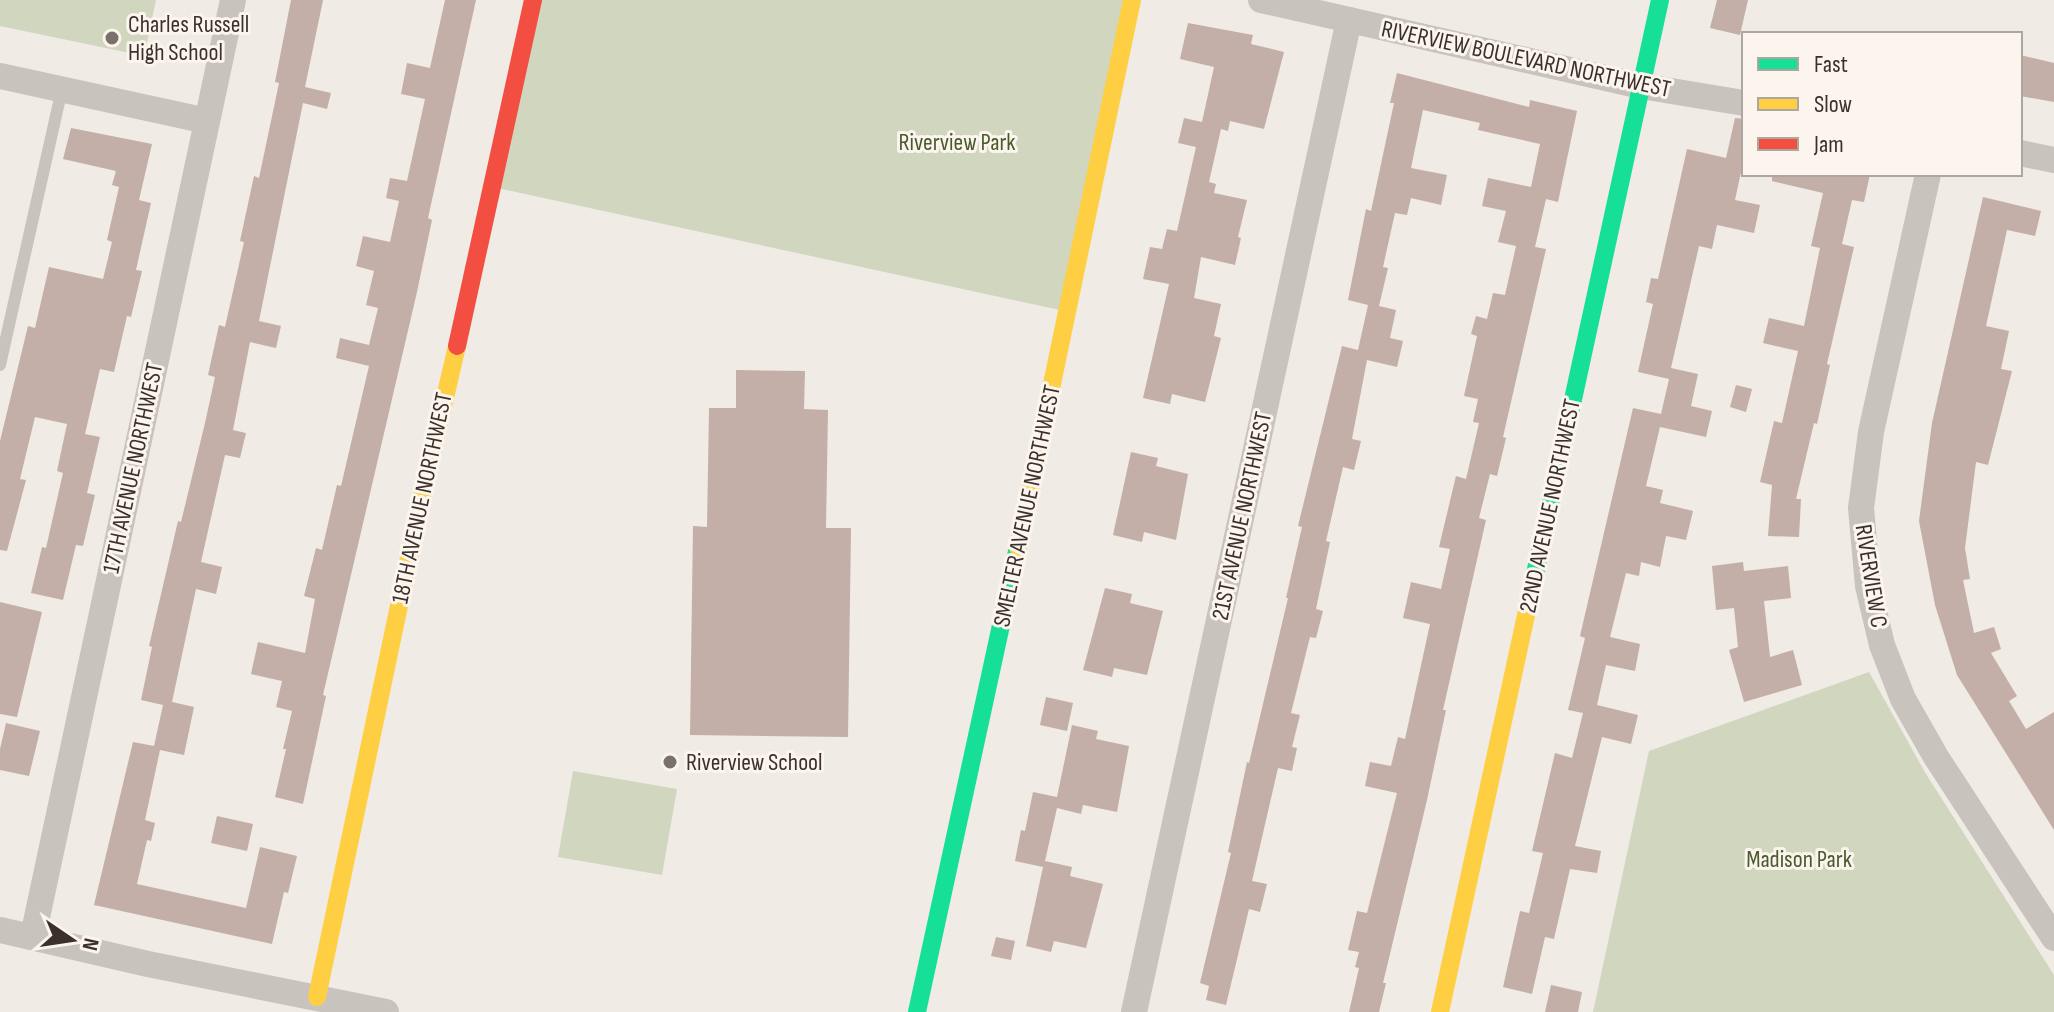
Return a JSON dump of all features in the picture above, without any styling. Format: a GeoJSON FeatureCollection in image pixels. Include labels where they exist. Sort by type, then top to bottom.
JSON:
{"type":"FeatureCollection","features":[{"type":"Feature","properties":{"kind":"street","name":"17TH AVENUE NORTHWEST"},"geometry":{"type":"LineString","coordinates":[[33,936],[233,0]]}},
{"type":"Feature","properties":{"kind":"street","name":"18TH AVENUE NORTHWEST"},"geometry":{"type":"LineString","coordinates":[[316,1004],[425,481],[533,0]]}},
{"type":"Feature","properties":{"kind":"street","name":"SMELTER AVENUE NORTHWEST"},"geometry":{"type":"LineString","coordinates":[[917,1012],[1069,312],[1132,0]]}},
{"type":"Feature","properties":{"kind":"street","name":"RIVERVIEW BOULEVARD NORTHWEST"},"geometry":{"type":"LineString","coordinates":[[1261,0],[1641,86],[1742,103]]}},
{"type":"Feature","properties":{"kind":"street","name":"22ND AVENUE NORTHWEST"},"geometry":{"type":"LineString","coordinates":[[1440,1012],[1660,0]]}},
{"type":"Feature","properties":{"kind":"street","name":"21ST AVENUE NORTHWEST"},"geometry":{"type":"LineString","coordinates":[[1134,1012],[1349,20]]}},
{"type":"Feature","properties":{"kind":"street"},"geometry":{"type":"LineString","coordinates":[[0,76],[207,121]]}},
{"type":"Feature","properties":{"kind":"street"},"geometry":{"type":"LineString","coordinates":[[2022,153],[2054,160]]}},
{"type":"Feature","properties":{"kind":"street","name":"RIVERVIEW C"},"geometry":{"type":"LineString","coordinates":[[1928,176],[1871,432],[1861,508],[1868,586],[1882,645],[1903,699],[1936,757],[2054,938]]}},
{"type":"Feature","properties":{"kind":"street"},"geometry":{"type":"LineString","coordinates":[[0,930],[316,1004],[386,1012]]}},
{"type":"Feature","properties":{"kind":"lane"},"geometry":{"type":"LineString","coordinates":[[0,365],[62,89]]}},
{"type":"Feature","properties":{"kind":"green space"},"geometry":{"type":"Polygon","coordinates":[[[0,0],[156,0],[144,56],[0,26],[0,0]]]}},
{"type":"Feature","properties":{"kind":"green space","name":"Riverview Park"},"geometry":{"type":"Polygon","coordinates":[[[533,0],[1133,0],[1069,312],[493,187],[533,0]]]}},
{"type":"Feature","properties":{"kind":"green space","name":"Madison Park"},"geometry":{"type":"Polygon","coordinates":[[[1869,672],[1926,774],[2054,975],[2054,1012],[1593,1012],[1649,751],[1869,672]]]}},
{"type":"Feature","properties":{"kind":"green space"},"geometry":{"type":"Polygon","coordinates":[[[573,771],[677,789],[662,875],[558,857],[573,771]]]}},
{"type":"Feature","properties":{"kind":"building"},"geometry":{"type":"Polygon","coordinates":[[[291,0],[323,0],[305,87],[331,93],[327,109],[303,103],[259,321],[281,326],[276,348],[250,342],[233,430],[246,433],[240,458],[225,455],[201,562],[222,567],[216,594],[196,589],[172,702],[194,707],[184,755],[160,750],[145,820],[155,823],[151,841],[147,840],[137,884],[246,908],[260,847],[297,856],[288,893],[284,892],[272,944],[94,905],[133,742],[154,746],[163,705],[141,700],[152,647],[149,646],[205,423],[215,377],[208,375],[219,325],[225,327],[244,242],[240,241],[254,176],[259,178],[279,83],[275,82],[291,0]]]}},
{"type":"Feature","properties":{"kind":"building"},"geometry":{"type":"Polygon","coordinates":[[[445,0],[476,0],[428,218],[432,220],[417,292],[323,695],[326,696],[303,804],[275,797],[292,711],[276,707],[282,681],[251,674],[258,642],[305,653],[315,599],[304,596],[316,548],[322,550],[337,485],[341,486],[369,366],[336,358],[340,338],[369,345],[378,308],[366,305],[374,271],[356,266],[363,236],[390,242],[399,201],[386,198],[390,178],[407,181],[425,99],[401,94],[407,63],[430,68],[445,0]]]}},
{"type":"Feature","properties":{"kind":"building"},"geometry":{"type":"Polygon","coordinates":[[[1717,0],[1748,0],[1740,35],[1710,28],[1717,0]]]}},
{"type":"Feature","properties":{"kind":"building"},"geometry":{"type":"Polygon","coordinates":[[[1188,23],[1253,35],[1251,44],[1284,52],[1264,129],[1230,121],[1228,131],[1221,129],[1209,182],[1216,184],[1214,193],[1247,200],[1238,237],[1241,238],[1235,265],[1201,257],[1194,298],[1221,304],[1214,336],[1221,338],[1205,402],[1172,394],[1170,404],[1143,398],[1169,284],[1143,279],[1150,247],[1162,249],[1167,229],[1177,231],[1196,147],[1178,143],[1184,118],[1202,122],[1214,67],[1180,59],[1188,23]]]}},
{"type":"Feature","properties":{"kind":"building"},"geometry":{"type":"Polygon","coordinates":[[[2022,55],[2054,63],[2054,102],[2022,96],[2022,55]]]}},
{"type":"Feature","properties":{"kind":"building"},"geometry":{"type":"Polygon","coordinates":[[[1397,73],[1529,107],[1530,100],[1577,111],[1558,202],[1546,199],[1535,247],[1546,249],[1497,476],[1490,474],[1479,518],[1486,520],[1379,1012],[1349,1012],[1359,968],[1355,967],[1359,952],[1348,950],[1357,911],[1367,913],[1397,793],[1365,786],[1370,762],[1391,766],[1398,737],[1405,739],[1430,624],[1403,618],[1411,582],[1441,589],[1450,549],[1439,547],[1456,476],[1466,479],[1479,423],[1473,422],[1478,399],[1464,396],[1477,336],[1471,334],[1476,316],[1487,319],[1493,293],[1505,295],[1516,246],[1498,242],[1506,211],[1482,206],[1488,178],[1531,187],[1540,144],[1478,130],[1480,123],[1423,110],[1411,168],[1447,175],[1441,205],[1411,198],[1407,215],[1395,213],[1383,267],[1388,268],[1379,306],[1396,310],[1390,338],[1403,341],[1397,367],[1367,360],[1352,439],[1361,441],[1354,470],[1343,467],[1326,541],[1330,542],[1316,609],[1323,611],[1316,638],[1310,637],[1291,713],[1300,715],[1292,747],[1297,748],[1292,771],[1278,768],[1252,881],[1267,884],[1260,912],[1249,909],[1226,1005],[1206,1000],[1209,986],[1200,983],[1231,853],[1228,852],[1247,762],[1288,598],[1302,527],[1298,526],[1342,346],[1358,350],[1368,305],[1348,300],[1366,209],[1371,211],[1394,103],[1390,103],[1397,73]]]}},
{"type":"Feature","properties":{"kind":"building"},"geometry":{"type":"Polygon","coordinates":[[[1735,118],[1742,119],[1742,167],[1735,200],[1760,205],[1754,233],[1717,225],[1712,249],[1699,246],[1671,368],[1698,374],[1691,406],[1712,411],[1706,437],[1660,427],[1646,486],[1663,490],[1660,503],[1693,511],[1686,540],[1666,536],[1660,567],[1641,562],[1639,576],[1626,573],[1610,637],[1640,644],[1635,671],[1606,665],[1597,705],[1638,715],[1631,744],[1602,737],[1575,846],[1601,851],[1597,873],[1570,869],[1554,939],[1545,937],[1532,994],[1503,987],[1520,911],[1529,913],[1543,853],[1532,851],[1555,753],[1572,758],[1583,713],[1568,710],[1585,638],[1580,636],[1633,408],[1661,414],[1669,379],[1638,372],[1653,304],[1646,302],[1651,278],[1658,279],[1687,149],[1726,158],[1735,118]]]}},
{"type":"Feature","properties":{"kind":"building"},"geometry":{"type":"Polygon","coordinates":[[[71,128],[152,144],[139,200],[151,203],[136,270],[142,271],[131,317],[127,316],[114,372],[100,369],[85,434],[100,437],[87,493],[95,495],[83,546],[76,545],[63,600],[31,593],[42,547],[46,548],[63,473],[57,471],[67,424],[35,417],[20,479],[26,480],[7,551],[0,550],[0,441],[28,326],[35,328],[49,267],[103,279],[112,242],[107,240],[119,187],[112,185],[116,171],[63,159],[71,128]]]}},
{"type":"Feature","properties":{"kind":"building"},"geometry":{"type":"Polygon","coordinates":[[[1772,176],[1870,176],[1864,202],[1852,200],[1842,244],[1854,247],[1827,364],[1830,365],[1817,424],[1814,423],[1796,499],[1801,499],[1799,537],[1768,536],[1772,485],[1760,482],[1774,421],[1782,423],[1798,351],[1763,343],[1769,318],[1804,326],[1820,248],[1811,246],[1823,193],[1772,181],[1772,176]]]}},
{"type":"Feature","properties":{"kind":"building"},"geometry":{"type":"Polygon","coordinates":[[[1983,197],[2041,211],[2035,236],[2007,230],[1986,326],[2009,331],[2001,369],[2012,371],[1988,465],[1976,462],[1965,548],[1970,579],[1963,580],[1974,633],[1994,627],[2001,649],[1991,653],[2017,696],[2009,701],[2026,729],[2054,712],[2054,830],[1957,675],[1935,605],[1919,521],[1932,423],[1983,197]]]}},
{"type":"Feature","properties":{"kind":"building"},"geometry":{"type":"Polygon","coordinates":[[[736,370],[805,371],[804,409],[828,410],[826,528],[851,528],[848,737],[690,735],[693,526],[707,527],[709,408],[736,408],[736,370]]]}},
{"type":"Feature","properties":{"kind":"building"},"geometry":{"type":"Polygon","coordinates":[[[1736,385],[1752,389],[1746,412],[1730,407],[1736,385]]]}},
{"type":"Feature","properties":{"kind":"building"},"geometry":{"type":"Polygon","coordinates":[[[1131,452],[1158,458],[1156,466],[1188,474],[1176,540],[1144,532],[1142,542],[1113,535],[1131,452]]]}},
{"type":"Feature","properties":{"kind":"building"},"geometry":{"type":"Polygon","coordinates":[[[1743,562],[1744,571],[1788,566],[1791,598],[1764,601],[1770,657],[1793,650],[1802,685],[1744,702],[1729,650],[1738,647],[1734,608],[1716,610],[1712,566],[1743,562]]]}},
{"type":"Feature","properties":{"kind":"building"},"geometry":{"type":"Polygon","coordinates":[[[1105,588],[1132,594],[1130,603],[1163,611],[1147,675],[1114,668],[1112,677],[1083,670],[1105,588]]]}},
{"type":"Feature","properties":{"kind":"building"},"geometry":{"type":"Polygon","coordinates":[[[0,602],[42,612],[17,717],[0,714],[0,602]]]}},
{"type":"Feature","properties":{"kind":"building"},"geometry":{"type":"Polygon","coordinates":[[[1046,697],[1073,703],[1067,731],[1040,725],[1046,697]]]}},
{"type":"Feature","properties":{"kind":"building"},"geometry":{"type":"Polygon","coordinates":[[[6,723],[40,731],[29,776],[0,770],[0,749],[6,723]]]}},
{"type":"Feature","properties":{"kind":"building"},"geometry":{"type":"Polygon","coordinates":[[[1072,725],[1098,731],[1096,739],[1129,746],[1117,812],[1083,805],[1081,814],[1057,808],[1045,861],[1072,867],[1070,876],[1103,884],[1086,948],[1054,941],[1051,952],[1026,946],[1043,867],[1015,861],[1033,792],[1057,797],[1072,725]]]}},
{"type":"Feature","properties":{"kind":"building"},"geometry":{"type":"Polygon","coordinates":[[[217,816],[253,824],[247,851],[211,843],[217,816]]]}},
{"type":"Feature","properties":{"kind":"building"},"geometry":{"type":"Polygon","coordinates":[[[996,937],[1015,941],[1011,960],[991,956],[996,937]]]}},
{"type":"Feature","properties":{"kind":"building"},"geometry":{"type":"Polygon","coordinates":[[[1551,985],[1582,992],[1578,1012],[1545,1012],[1551,985]]]}},
{"type":"Feature","properties":{"kind":"traffic: fast"},"geometry":{"type":"LineString","coordinates":[[1528,606],[1660,0]]}},
{"type":"Feature","properties":{"kind":"traffic: fast"},"geometry":{"type":"LineString","coordinates":[[917,1012],[1018,547]]}},
{"type":"Feature","properties":{"kind":"traffic: slow"},"geometry":{"type":"LineString","coordinates":[[1018,547],[1132,0]]}},
{"type":"Feature","properties":{"kind":"traffic: slow"},"geometry":{"type":"LineString","coordinates":[[317,997],[422,496],[457,346]]}},
{"type":"Feature","properties":{"kind":"traffic: slow"},"geometry":{"type":"LineString","coordinates":[[1440,1012],[1528,606]]}},
{"type":"Feature","properties":{"kind":"traffic: jam"},"geometry":{"type":"LineString","coordinates":[[457,346],[533,0]]}},
{"type":"Feature","properties":{"kind":"place","name":"Charles Russell High School"},"geometry":{"type":"Point","coordinates":[112,38]}},
{"type":"Feature","properties":{"kind":"place","name":"Riverview School"},"geometry":{"type":"Point","coordinates":[670,762]}}]}
